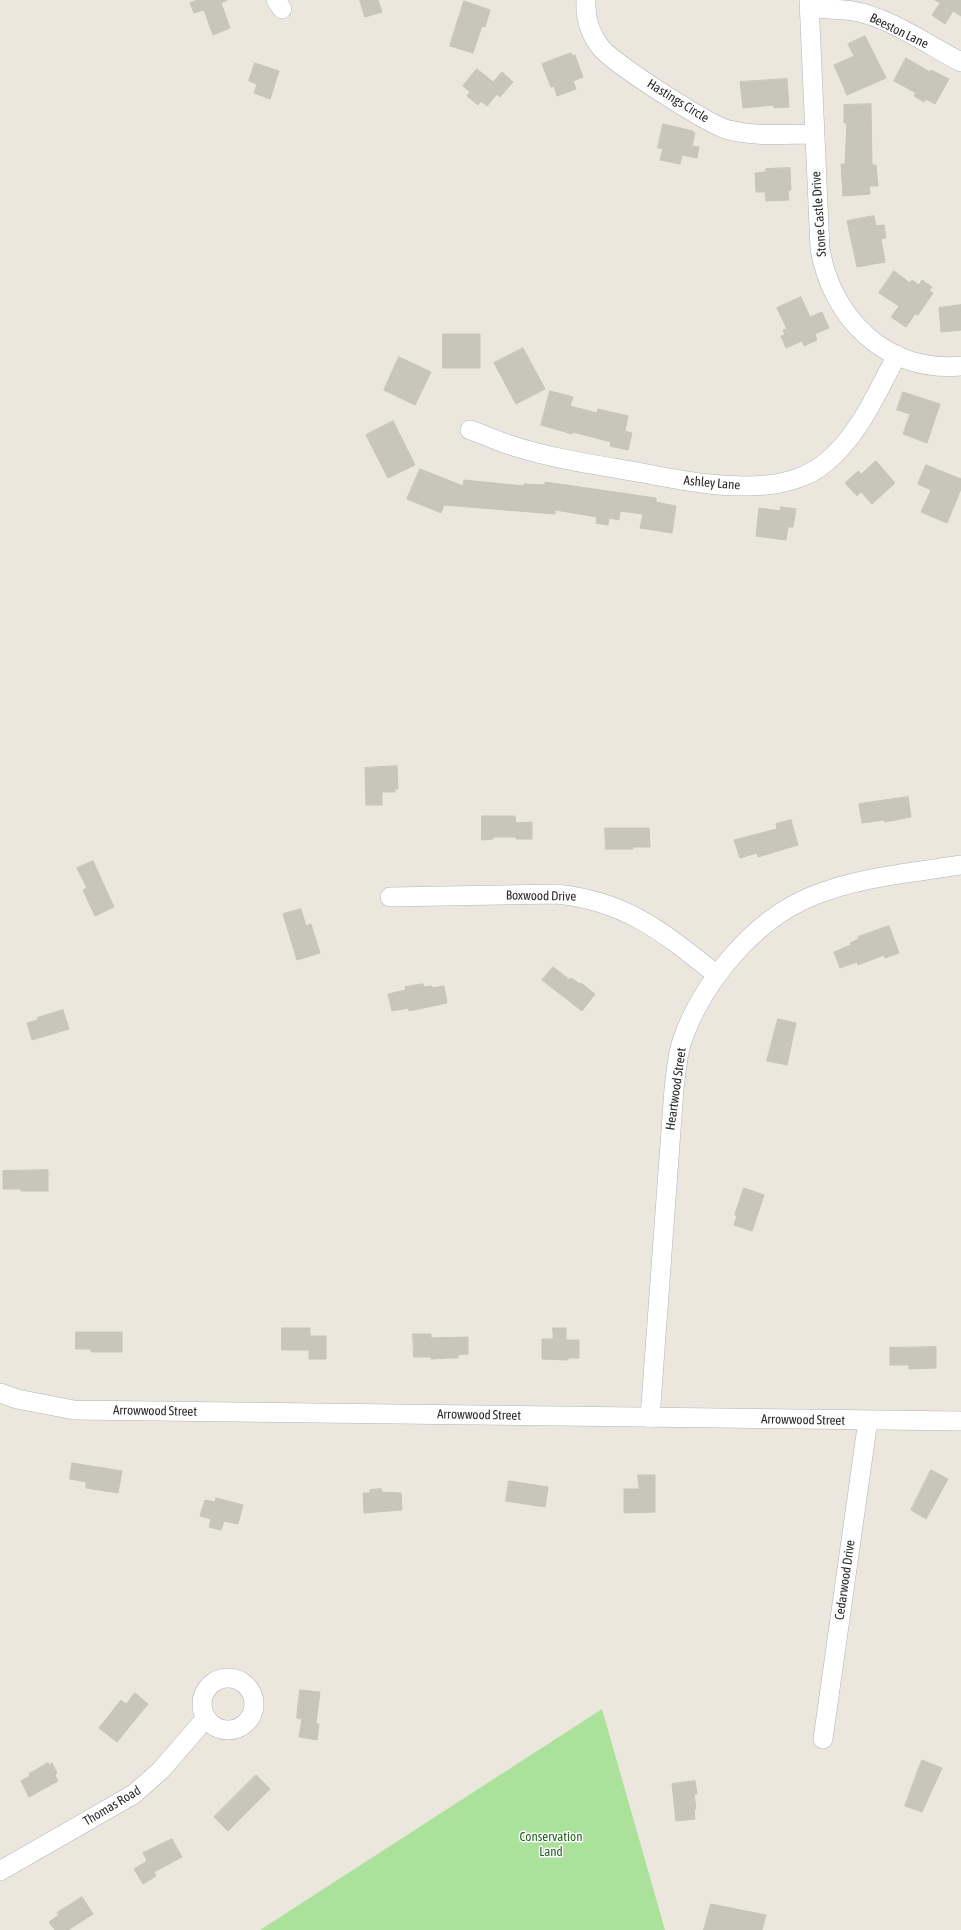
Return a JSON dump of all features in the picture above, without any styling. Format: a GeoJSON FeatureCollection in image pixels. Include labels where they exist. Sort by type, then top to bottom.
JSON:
{"type":"FeatureCollection","features":[{"type":"Feature","properties":{"kind":"street","name":"Hastings Circle"},"geometry":{"type":"LineString","coordinates":[[586,0],[587,21],[595,39],[608,56],[705,119],[728,130],[741,132],[814,134]]}},
{"type":"Feature","properties":{"kind":"street","name":"Stone Castle Drive"},"geometry":{"type":"LineString","coordinates":[[810,4],[814,134],[820,249],[827,278],[840,306],[859,330],[877,344],[897,355],[926,364],[961,366]]}},
{"type":"Feature","properties":{"kind":"street","name":"Beeston Lane"},"geometry":{"type":"LineString","coordinates":[[810,4],[852,11],[870,16],[888,23],[961,62]]}},
{"type":"Feature","properties":{"kind":"street","name":"Ashley Lane"},"geometry":{"type":"LineString","coordinates":[[470,430],[507,444],[595,465],[692,482],[732,487],[767,485],[796,479],[825,464],[830,459],[849,439],[870,406],[897,355]]}},
{"type":"Feature","properties":{"kind":"street","name":"Heartwood Street"},"geometry":{"type":"LineString","coordinates":[[650,1418],[671,1114],[677,1065],[682,1042],[699,1002],[717,975],[746,942],[785,909],[810,897],[867,879],[961,865]]}},
{"type":"Feature","properties":{"kind":"street","name":"Boxwood Drive"},"geometry":{"type":"LineString","coordinates":[[390,898],[556,894],[579,896],[616,907],[644,920],[663,932],[717,975]]}},
{"type":"Feature","properties":{"kind":"street","name":"Arrowwood Street"},"geometry":{"type":"LineString","coordinates":[[0,1393],[17,1400],[74,1410],[961,1421]]}},
{"type":"Feature","properties":{"kind":"street","name":"Cedarwood Drive"},"geometry":{"type":"LineString","coordinates":[[823,1739],[868,1420]]}},
{"type":"Feature","properties":{"kind":"street","name":"Thomas Road"},"geometry":{"type":"LineString","coordinates":[[0,1871],[134,1794],[161,1770],[206,1718]]}},
{"type":"Feature","properties":{"kind":"green space","name":"Conservation Land"},"geometry":{"type":"Polygon","coordinates":[[[602,1709],[665,1930],[260,1930],[602,1709]]]}},
{"type":"Feature","properties":{"kind":"building"},"geometry":{"type":"Polygon","coordinates":[[[198,0],[227,0],[221,3],[230,28],[213,35],[204,10],[194,13],[190,3],[198,0]]]}},
{"type":"Feature","properties":{"kind":"building"},"geometry":{"type":"Polygon","coordinates":[[[360,0],[378,0],[382,12],[365,17],[360,0]]]}},
{"type":"Feature","properties":{"kind":"building"},"geometry":{"type":"Polygon","coordinates":[[[935,0],[961,0],[961,16],[953,11],[945,24],[932,15],[940,3],[935,0]]]}},
{"type":"Feature","properties":{"kind":"building"},"geometry":{"type":"Polygon","coordinates":[[[464,1],[490,10],[485,27],[482,26],[473,53],[450,46],[464,1]]]}},
{"type":"Feature","properties":{"kind":"building"},"geometry":{"type":"Polygon","coordinates":[[[865,36],[886,78],[847,95],[834,65],[854,56],[848,44],[865,36]]]}},
{"type":"Feature","properties":{"kind":"building"},"geometry":{"type":"Polygon","coordinates":[[[571,53],[573,56],[575,55],[583,77],[573,81],[576,89],[557,96],[554,86],[551,87],[542,64],[571,53]]]}},
{"type":"Feature","properties":{"kind":"building"},"geometry":{"type":"Polygon","coordinates":[[[906,58],[930,72],[931,70],[949,79],[935,104],[926,99],[924,102],[914,96],[916,93],[894,81],[906,58]]]}},
{"type":"Feature","properties":{"kind":"building"},"geometry":{"type":"Polygon","coordinates":[[[255,63],[279,71],[270,99],[254,93],[257,84],[249,81],[255,63]]]}},
{"type":"Feature","properties":{"kind":"building"},"geometry":{"type":"Polygon","coordinates":[[[477,69],[493,82],[502,72],[513,82],[500,97],[497,94],[487,106],[481,101],[478,105],[467,96],[470,92],[463,86],[477,69]]]}},
{"type":"Feature","properties":{"kind":"building"},"geometry":{"type":"Polygon","coordinates":[[[787,79],[789,107],[774,108],[774,105],[743,108],[740,82],[787,79]]]}},
{"type":"Feature","properties":{"kind":"building"},"geometry":{"type":"Polygon","coordinates":[[[871,104],[872,165],[876,165],[878,186],[869,186],[870,194],[843,196],[841,164],[845,164],[847,123],[844,123],[844,105],[871,104]]]}},
{"type":"Feature","properties":{"kind":"building"},"geometry":{"type":"Polygon","coordinates":[[[663,124],[693,131],[693,133],[695,133],[692,146],[699,147],[697,158],[682,155],[680,164],[660,160],[663,149],[658,148],[663,124]]]}},
{"type":"Feature","properties":{"kind":"building"},"geometry":{"type":"Polygon","coordinates":[[[790,168],[791,190],[788,191],[789,200],[766,201],[765,192],[756,192],[755,173],[766,172],[766,169],[790,168]]]}},
{"type":"Feature","properties":{"kind":"building"},"geometry":{"type":"Polygon","coordinates":[[[874,216],[876,226],[884,225],[886,238],[881,239],[885,262],[857,267],[847,221],[874,216]]]}},
{"type":"Feature","properties":{"kind":"building"},"geometry":{"type":"Polygon","coordinates":[[[894,271],[910,283],[912,280],[919,285],[922,280],[932,287],[929,291],[933,293],[918,315],[915,314],[906,327],[891,317],[899,306],[879,293],[894,271]]]}},
{"type":"Feature","properties":{"kind":"building"},"geometry":{"type":"Polygon","coordinates":[[[801,297],[810,317],[822,312],[829,328],[815,334],[817,340],[804,346],[802,341],[786,348],[781,336],[785,335],[783,330],[787,329],[777,308],[801,297]]]}},
{"type":"Feature","properties":{"kind":"building"},"geometry":{"type":"Polygon","coordinates":[[[961,305],[961,330],[941,332],[939,308],[961,305]]]}},
{"type":"Feature","properties":{"kind":"building"},"geometry":{"type":"Polygon","coordinates":[[[443,334],[480,334],[480,368],[443,368],[443,334]]]}},
{"type":"Feature","properties":{"kind":"building"},"geometry":{"type":"Polygon","coordinates":[[[523,348],[545,389],[516,404],[494,363],[523,348]]]}},
{"type":"Feature","properties":{"kind":"building"},"geometry":{"type":"Polygon","coordinates":[[[399,357],[431,372],[415,405],[384,390],[399,357]]]}},
{"type":"Feature","properties":{"kind":"building"},"geometry":{"type":"Polygon","coordinates":[[[550,391],[573,397],[570,406],[597,413],[598,409],[628,416],[625,431],[632,433],[628,450],[610,446],[611,442],[573,432],[572,434],[541,425],[550,391]]]}},
{"type":"Feature","properties":{"kind":"building"},"geometry":{"type":"Polygon","coordinates":[[[903,392],[940,404],[927,443],[903,434],[910,414],[897,410],[903,392]]]}},
{"type":"Feature","properties":{"kind":"building"},"geometry":{"type":"Polygon","coordinates":[[[393,421],[415,465],[388,478],[366,435],[393,421]]]}},
{"type":"Feature","properties":{"kind":"building"},"geometry":{"type":"Polygon","coordinates":[[[876,461],[895,483],[872,504],[861,492],[857,496],[845,483],[858,471],[861,474],[876,461]]]}},
{"type":"Feature","properties":{"kind":"building"},"geometry":{"type":"Polygon","coordinates":[[[926,465],[961,479],[961,489],[947,523],[921,512],[931,490],[918,484],[926,465]]]}},
{"type":"Feature","properties":{"kind":"building"},"geometry":{"type":"Polygon","coordinates":[[[420,469],[463,486],[464,480],[524,486],[524,484],[545,485],[545,482],[656,498],[656,502],[676,506],[672,533],[640,528],[643,514],[620,511],[619,520],[609,518],[608,525],[596,523],[597,517],[555,510],[555,514],[444,505],[441,513],[407,499],[420,469]]]}},
{"type":"Feature","properties":{"kind":"building"},"geometry":{"type":"Polygon","coordinates":[[[781,507],[796,509],[793,527],[788,527],[786,540],[756,536],[759,508],[780,511],[781,507]]]}},
{"type":"Feature","properties":{"kind":"building"},"geometry":{"type":"Polygon","coordinates":[[[397,766],[398,789],[394,789],[395,792],[382,792],[382,805],[366,805],[365,768],[397,766]]]}},
{"type":"Feature","properties":{"kind":"building"},"geometry":{"type":"Polygon","coordinates":[[[908,797],[911,817],[885,822],[884,820],[862,823],[859,804],[908,797]]]}},
{"type":"Feature","properties":{"kind":"building"},"geometry":{"type":"Polygon","coordinates":[[[482,816],[515,816],[516,823],[532,822],[532,839],[493,837],[493,839],[482,840],[482,816]]]}},
{"type":"Feature","properties":{"kind":"building"},"geometry":{"type":"Polygon","coordinates":[[[791,820],[798,845],[758,857],[757,853],[740,858],[734,840],[777,829],[776,824],[791,820]]]}},
{"type":"Feature","properties":{"kind":"building"},"geometry":{"type":"Polygon","coordinates":[[[605,828],[649,828],[650,847],[633,847],[633,849],[606,849],[605,828]]]}},
{"type":"Feature","properties":{"kind":"building"},"geometry":{"type":"Polygon","coordinates":[[[93,861],[114,907],[95,916],[83,890],[87,888],[77,868],[93,861]]]}},
{"type":"Feature","properties":{"kind":"building"},"geometry":{"type":"Polygon","coordinates":[[[301,909],[306,926],[311,924],[320,953],[297,960],[283,914],[301,909]]]}},
{"type":"Feature","properties":{"kind":"building"},"geometry":{"type":"Polygon","coordinates":[[[889,926],[899,953],[885,958],[884,955],[858,965],[857,962],[840,968],[834,952],[851,945],[850,943],[859,939],[858,937],[889,926]]]}},
{"type":"Feature","properties":{"kind":"building"},"geometry":{"type":"Polygon","coordinates":[[[553,967],[570,980],[571,978],[580,984],[581,983],[595,994],[582,1011],[542,980],[553,967]]]}},
{"type":"Feature","properties":{"kind":"building"},"geometry":{"type":"Polygon","coordinates":[[[423,984],[424,987],[432,986],[432,988],[444,986],[447,1003],[409,1011],[408,1008],[392,1011],[388,994],[406,990],[405,987],[423,984]]]}},
{"type":"Feature","properties":{"kind":"building"},"geometry":{"type":"Polygon","coordinates":[[[63,1010],[69,1029],[32,1040],[27,1023],[38,1020],[37,1018],[63,1010]]]}},
{"type":"Feature","properties":{"kind":"building"},"geometry":{"type":"Polygon","coordinates":[[[778,1019],[796,1023],[787,1065],[767,1061],[778,1019]]]}},
{"type":"Feature","properties":{"kind":"building"},"geometry":{"type":"Polygon","coordinates":[[[48,1170],[48,1191],[3,1189],[3,1171],[48,1170]]]}},
{"type":"Feature","properties":{"kind":"building"},"geometry":{"type":"Polygon","coordinates":[[[744,1188],[764,1195],[752,1231],[734,1225],[737,1216],[735,1215],[744,1188]]]}},
{"type":"Feature","properties":{"kind":"building"},"geometry":{"type":"Polygon","coordinates":[[[282,1328],[310,1328],[310,1336],[326,1336],[326,1359],[309,1359],[309,1350],[282,1350],[282,1328]]]}},
{"type":"Feature","properties":{"kind":"building"},"geometry":{"type":"Polygon","coordinates":[[[553,1328],[566,1328],[566,1340],[579,1340],[579,1358],[568,1358],[568,1360],[542,1359],[542,1339],[553,1339],[553,1328]]]}},
{"type":"Feature","properties":{"kind":"building"},"geometry":{"type":"Polygon","coordinates":[[[76,1332],[122,1332],[122,1352],[91,1352],[91,1349],[76,1349],[76,1332]]]}},
{"type":"Feature","properties":{"kind":"building"},"geometry":{"type":"Polygon","coordinates":[[[413,1334],[431,1334],[431,1338],[468,1337],[468,1354],[458,1355],[458,1358],[431,1359],[431,1357],[414,1357],[413,1334]]]}},
{"type":"Feature","properties":{"kind":"building"},"geometry":{"type":"Polygon","coordinates":[[[936,1347],[936,1368],[909,1369],[909,1365],[890,1365],[890,1348],[936,1347]]]}},
{"type":"Feature","properties":{"kind":"building"},"geometry":{"type":"Polygon","coordinates":[[[72,1463],[122,1471],[118,1493],[86,1488],[86,1482],[70,1479],[72,1463]]]}},
{"type":"Feature","properties":{"kind":"building"},"geometry":{"type":"Polygon","coordinates":[[[931,1470],[948,1479],[926,1519],[911,1510],[931,1470]]]}},
{"type":"Feature","properties":{"kind":"building"},"geometry":{"type":"Polygon","coordinates":[[[638,1475],[655,1475],[655,1512],[624,1513],[624,1489],[639,1489],[638,1475]]]}},
{"type":"Feature","properties":{"kind":"building"},"geometry":{"type":"Polygon","coordinates":[[[509,1481],[548,1487],[545,1507],[506,1501],[509,1481]]]}},
{"type":"Feature","properties":{"kind":"building"},"geometry":{"type":"Polygon","coordinates":[[[381,1489],[382,1492],[401,1493],[402,1510],[364,1513],[363,1493],[370,1493],[370,1490],[381,1489]]]}},
{"type":"Feature","properties":{"kind":"building"},"geometry":{"type":"Polygon","coordinates":[[[216,1498],[243,1505],[238,1524],[224,1521],[221,1530],[209,1527],[211,1519],[200,1516],[205,1500],[215,1502],[216,1498]]]}},
{"type":"Feature","properties":{"kind":"building"},"geometry":{"type":"Polygon","coordinates":[[[300,1690],[320,1692],[316,1723],[319,1724],[317,1740],[299,1737],[302,1719],[297,1718],[300,1690]]]}},
{"type":"Feature","properties":{"kind":"building"},"geometry":{"type":"Polygon","coordinates":[[[135,1693],[148,1704],[117,1742],[99,1728],[121,1700],[126,1704],[135,1693]]]}},
{"type":"Feature","properties":{"kind":"building"},"geometry":{"type":"Polygon","coordinates":[[[922,1760],[942,1768],[922,1812],[905,1806],[922,1760]]]}},
{"type":"Feature","properties":{"kind":"building"},"geometry":{"type":"Polygon","coordinates":[[[48,1763],[49,1765],[52,1763],[57,1773],[55,1775],[58,1781],[29,1797],[21,1781],[30,1776],[29,1774],[48,1763]]]}},
{"type":"Feature","properties":{"kind":"building"},"geometry":{"type":"Polygon","coordinates":[[[256,1775],[270,1789],[228,1831],[214,1817],[256,1775]]]}},
{"type":"Feature","properties":{"kind":"building"},"geometry":{"type":"Polygon","coordinates":[[[695,1781],[697,1794],[694,1794],[696,1809],[694,1809],[695,1819],[676,1821],[672,1784],[695,1781]]]}},
{"type":"Feature","properties":{"kind":"building"},"geometry":{"type":"Polygon","coordinates":[[[172,1839],[182,1857],[154,1872],[156,1876],[143,1884],[134,1869],[147,1861],[143,1853],[172,1839]]]}},
{"type":"Feature","properties":{"kind":"building"},"geometry":{"type":"Polygon","coordinates":[[[82,1897],[93,1914],[68,1930],[55,1930],[49,1922],[59,1915],[57,1913],[82,1897]]]}},
{"type":"Feature","properties":{"kind":"building"},"geometry":{"type":"Polygon","coordinates":[[[711,1904],[766,1915],[762,1930],[704,1930],[711,1904]]]}}]}
